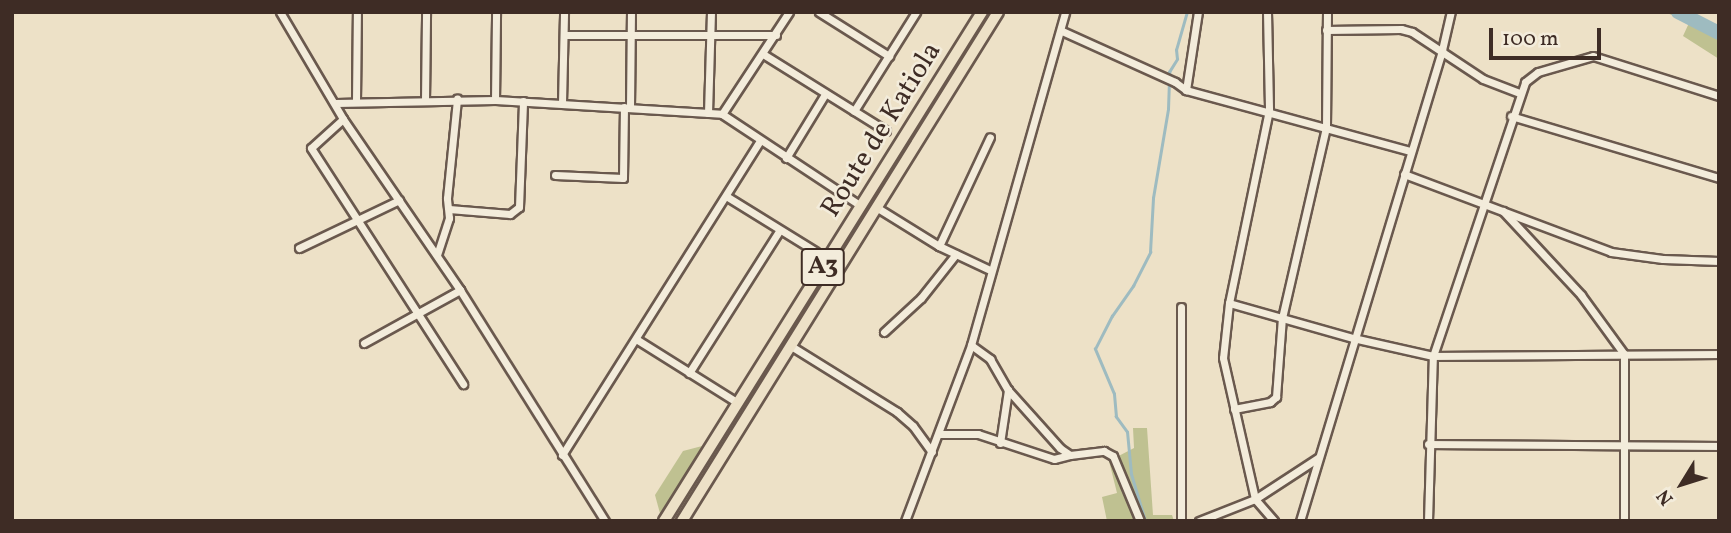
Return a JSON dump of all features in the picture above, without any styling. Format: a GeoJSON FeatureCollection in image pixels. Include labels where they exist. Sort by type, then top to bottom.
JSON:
{"type":"FeatureCollection","features":[{"type":"Feature","properties":{"kind":"highway","name":"Route de Katiola"},"geometry":{"type":"LineString","coordinates":[[664,521],[982,12]]}},
{"type":"Feature","properties":{"kind":"highway","name":"Route de Katiola"},"geometry":{"type":"LineString","coordinates":[[682,521],[998,12]]}},
{"type":"Feature","properties":{"kind":"street"},"geometry":{"type":"LineString","coordinates":[[280,12],[343,119],[460,290],[605,521]]}},
{"type":"Feature","properties":{"kind":"street"},"geometry":{"type":"LineString","coordinates":[[356,101],[357,12]]}},
{"type":"Feature","properties":{"kind":"street"},"geometry":{"type":"LineString","coordinates":[[425,100],[426,12]]}},
{"type":"Feature","properties":{"kind":"street"},"geometry":{"type":"LineString","coordinates":[[495,100],[496,12]]}},
{"type":"Feature","properties":{"kind":"street"},"geometry":{"type":"LineString","coordinates":[[562,103],[564,12]]}},
{"type":"Feature","properties":{"kind":"street"},"geometry":{"type":"LineString","coordinates":[[555,175],[623,178],[631,12]]}},
{"type":"Feature","properties":{"kind":"street"},"geometry":{"type":"LineString","coordinates":[[708,113],[711,12]]}},
{"type":"Feature","properties":{"kind":"street"},"geometry":{"type":"LineString","coordinates":[[722,114],[789,12]]}},
{"type":"Feature","properties":{"kind":"street"},"geometry":{"type":"LineString","coordinates":[[819,12],[889,56]]}},
{"type":"Feature","properties":{"kind":"street"},"geometry":{"type":"LineString","coordinates":[[854,111],[916,12]]}},
{"type":"Feature","properties":{"kind":"street"},"geometry":{"type":"LineString","coordinates":[[905,521],[971,345],[990,270],[1062,31],[1065,12]]}},
{"type":"Feature","properties":{"kind":"street"},"geometry":{"type":"LineString","coordinates":[[1186,90],[1198,12]]}},
{"type":"Feature","properties":{"kind":"street"},"geometry":{"type":"LineString","coordinates":[[1267,12],[1269,110],[1230,303],[1223,358],[1255,499],[1274,521]]}},
{"type":"Feature","properties":{"kind":"street"},"geometry":{"type":"LineString","coordinates":[[1234,409],[1270,402],[1276,397],[1282,318],[1325,127],[1327,12]]}},
{"type":"Feature","properties":{"kind":"street"},"geometry":{"type":"LineString","coordinates":[[1300,521],[1442,50],[1451,12]]}},
{"type":"Feature","properties":{"kind":"street"},"geometry":{"type":"LineString","coordinates":[[1326,30],[1401,29],[1442,50],[1483,79],[1519,93]]}},
{"type":"Feature","properties":{"kind":"street"},"geometry":{"type":"LineString","coordinates":[[1062,31],[1175,82],[1186,90],[1269,110],[1411,151]]}},
{"type":"Feature","properties":{"kind":"street"},"geometry":{"type":"LineString","coordinates":[[564,34],[630,32],[776,35]]}},
{"type":"Feature","properties":{"kind":"street"},"geometry":{"type":"LineString","coordinates":[[763,54],[886,131]]}},
{"type":"Feature","properties":{"kind":"street"},"geometry":{"type":"LineString","coordinates":[[1428,521],[1428,444],[1433,356],[1511,116],[1525,82],[1538,72],[1593,56],[1719,96]]}},
{"type":"Feature","properties":{"kind":"street"},"geometry":{"type":"LineString","coordinates":[[786,158],[825,94]]}},
{"type":"Feature","properties":{"kind":"street"},"geometry":{"type":"LineString","coordinates":[[437,255],[449,209],[447,198],[457,99]]}},
{"type":"Feature","properties":{"kind":"street"},"geometry":{"type":"LineString","coordinates":[[336,103],[495,100],[722,114],[861,206]]}},
{"type":"Feature","properties":{"kind":"street"},"geometry":{"type":"LineString","coordinates":[[449,209],[510,214],[519,207],[523,101]]}},
{"type":"Feature","properties":{"kind":"street"},"geometry":{"type":"LineString","coordinates":[[1511,116],[1719,178]]}},
{"type":"Feature","properties":{"kind":"street"},"geometry":{"type":"LineString","coordinates":[[343,119],[311,148],[415,315],[463,384]]}},
{"type":"Feature","properties":{"kind":"street"},"geometry":{"type":"LineString","coordinates":[[939,246],[990,137]]}},
{"type":"Feature","properties":{"kind":"street"},"geometry":{"type":"LineString","coordinates":[[562,454],[760,141]]}},
{"type":"Feature","properties":{"kind":"street"},"geometry":{"type":"LineString","coordinates":[[1404,174],[1611,252],[1663,259],[1719,261]]}},
{"type":"Feature","properties":{"kind":"street"},"geometry":{"type":"LineString","coordinates":[[726,196],[815,251]]}},
{"type":"Feature","properties":{"kind":"street"},"geometry":{"type":"LineString","coordinates":[[299,248],[355,218],[398,200]]}},
{"type":"Feature","properties":{"kind":"street"},"geometry":{"type":"LineString","coordinates":[[876,207],[939,246],[990,270]]}},
{"type":"Feature","properties":{"kind":"street"},"geometry":{"type":"LineString","coordinates":[[1503,211],[1581,295],[1624,354],[1624,521]]}},
{"type":"Feature","properties":{"kind":"street"},"geometry":{"type":"LineString","coordinates":[[689,373],[779,230]]}},
{"type":"Feature","properties":{"kind":"street"},"geometry":{"type":"LineString","coordinates":[[884,332],[921,298],[956,254]]}},
{"type":"Feature","properties":{"kind":"street"},"geometry":{"type":"LineString","coordinates":[[364,343],[460,290]]}},
{"type":"Feature","properties":{"kind":"street"},"geometry":{"type":"LineString","coordinates":[[1230,303],[1353,338],[1433,356],[1719,354]]}},
{"type":"Feature","properties":{"kind":"street"},"geometry":{"type":"LineString","coordinates":[[1181,307],[1181,521]]}},
{"type":"Feature","properties":{"kind":"street"},"geometry":{"type":"LineString","coordinates":[[636,339],[738,403]]}},
{"type":"Feature","properties":{"kind":"street"},"geometry":{"type":"LineString","coordinates":[[971,345],[990,359],[1008,390],[1070,455]]}},
{"type":"Feature","properties":{"kind":"street"},"geometry":{"type":"LineString","coordinates":[[790,346],[897,412],[913,426],[932,452]]}},
{"type":"Feature","properties":{"kind":"street"},"geometry":{"type":"LineString","coordinates":[[1000,443],[1008,390]]}},
{"type":"Feature","properties":{"kind":"street"},"geometry":{"type":"LineString","coordinates":[[939,434],[978,434],[1054,459],[1104,451],[1113,456],[1140,521]]}},
{"type":"Feature","properties":{"kind":"street"},"geometry":{"type":"LineString","coordinates":[[1428,444],[1719,446]]}},
{"type":"Feature","properties":{"kind":"street"},"geometry":{"type":"LineString","coordinates":[[1199,521],[1255,499],[1319,458]]}},
{"type":"Feature","properties":{"kind":"green space"},"geometry":{"type":"Polygon","coordinates":[[[1665,12],[1691,12],[1691,16],[1719,25],[1719,59],[1683,36],[1689,23],[1665,12]]]}},
{"type":"Feature","properties":{"kind":"green space"},"geometry":{"type":"Polygon","coordinates":[[[1133,428],[1147,428],[1153,515],[1172,515],[1174,521],[1107,521],[1102,497],[1117,493],[1109,461],[1134,448],[1133,428]]]}},
{"type":"Feature","properties":{"kind":"green space"},"geometry":{"type":"Polygon","coordinates":[[[706,445],[661,517],[655,495],[683,451],[706,445]]]}},
{"type":"Feature","properties":{"kind":"waterway"},"geometry":{"type":"LineString","coordinates":[[1145,521],[1131,474],[1127,432],[1116,417],[1114,394],[1095,349],[1150,252],[1153,198],[1168,109],[1169,72],[1177,59],[1176,50],[1187,12]]}},
{"type":"Feature","properties":{"kind":"waterway"},"geometry":{"type":"LineString","coordinates":[[1678,12],[1719,33]]}}]}
